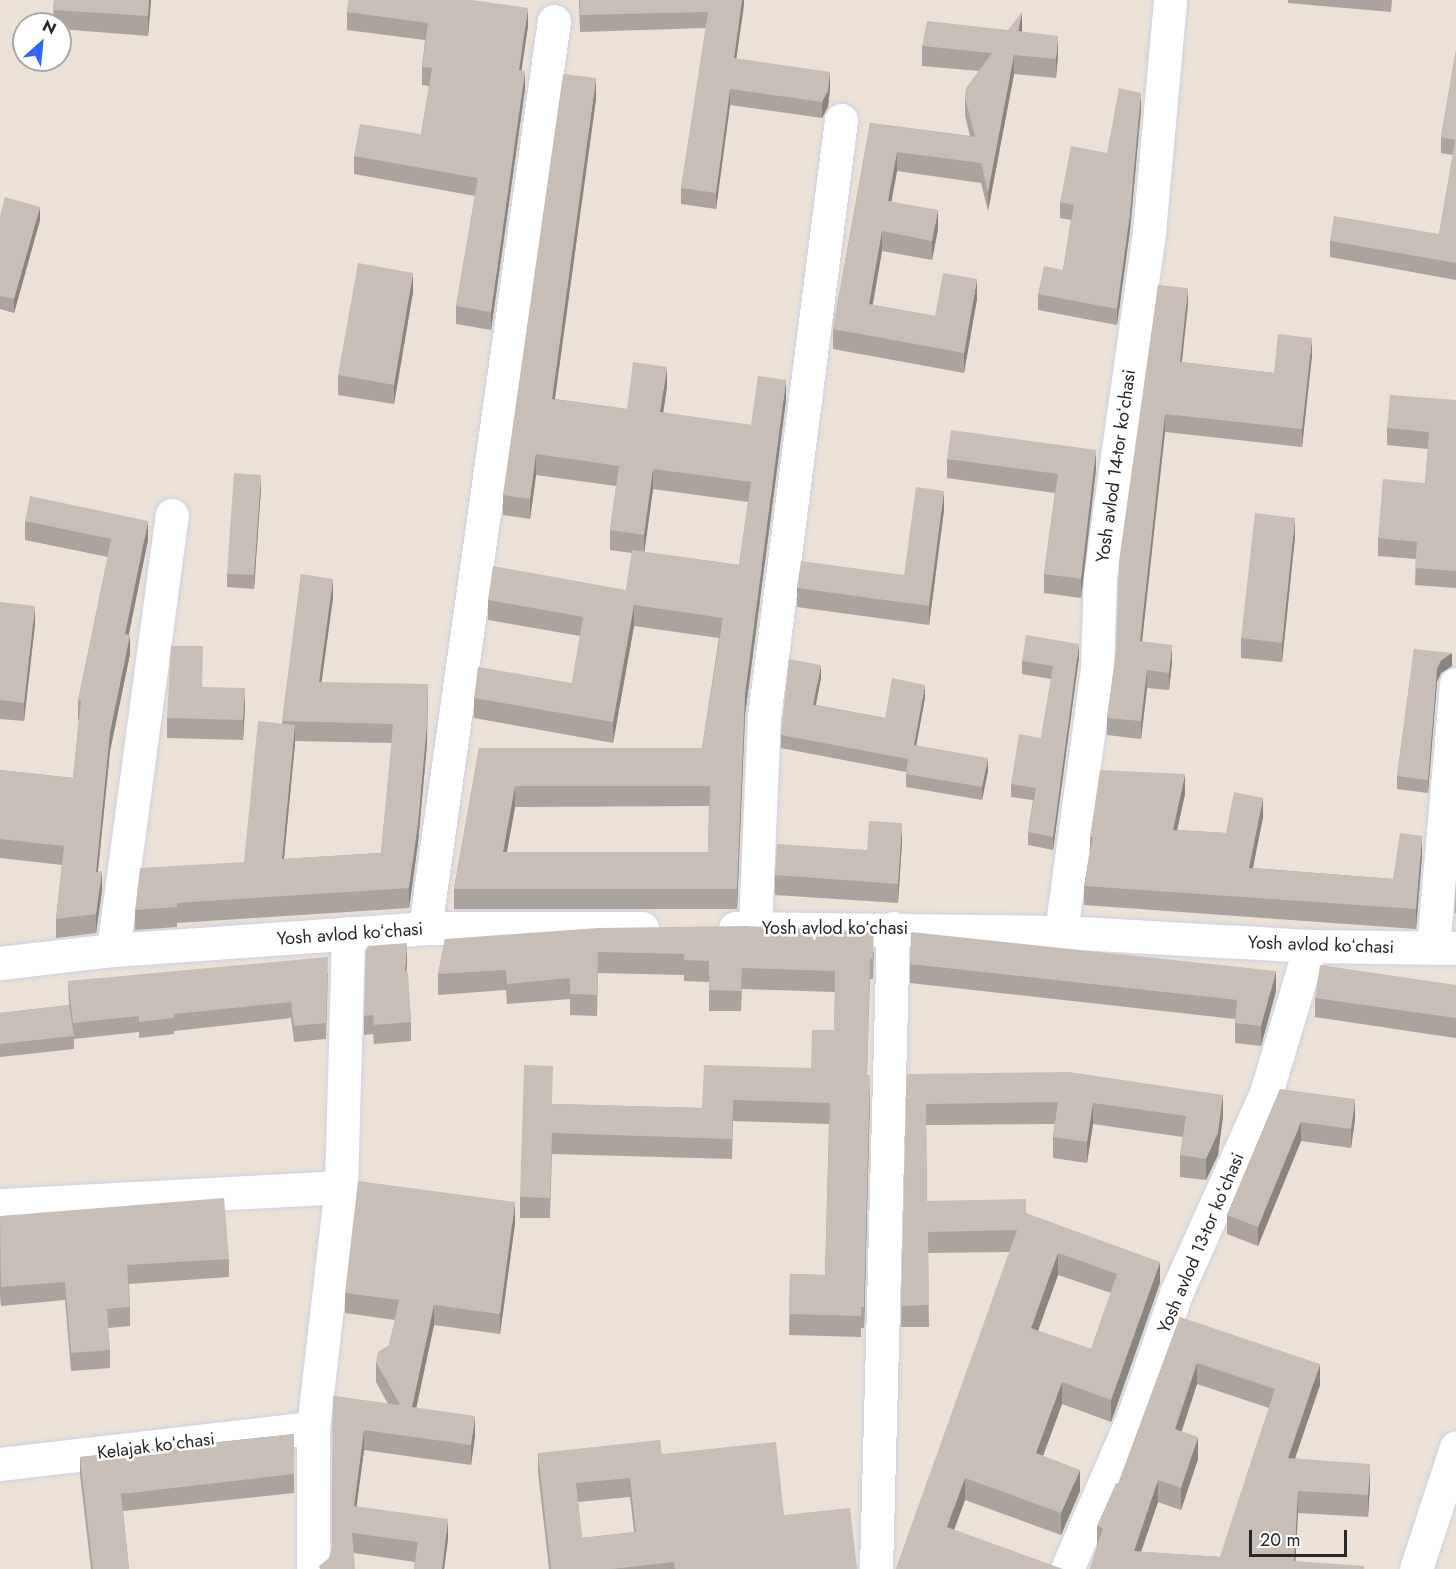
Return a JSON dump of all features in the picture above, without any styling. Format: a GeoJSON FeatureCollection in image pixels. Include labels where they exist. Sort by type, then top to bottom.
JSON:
{"type":"FeatureCollection","features":[{"type":"Feature","properties":{"kind":"street","name":"Yosh avlod 14-tor koʻchasi"},"geometry":{"type":"LineString","coordinates":[[1061,932],[1097,670],[1100,577],[1149,232],[1170,0]]}},
{"type":"Feature","properties":{"kind":"street"},"geometry":{"type":"LineString","coordinates":[[425,928],[554,21]]}},
{"type":"Feature","properties":{"kind":"street"},"geometry":{"type":"LineString","coordinates":[[755,928],[764,717],[841,120]]}},
{"type":"Feature","properties":{"kind":"street"},"geometry":{"type":"LineString","coordinates":[[113,950],[172,514]]}},
{"type":"Feature","properties":{"kind":"street"},"geometry":{"type":"LineString","coordinates":[[1445,948],[1456,684]]}},
{"type":"Feature","properties":{"kind":"street","name":"Yosh avlod koʻchasi"},"geometry":{"type":"LineString","coordinates":[[0,963],[113,950],[425,928],[675,928]]}},
{"type":"Feature","properties":{"kind":"street","name":"Yosh avlod koʻchasi"},"geometry":{"type":"LineString","coordinates":[[709,928],[893,928],[1061,932],[1310,946],[1445,948]]}},
{"type":"Feature","properties":{"kind":"street"},"geometry":{"type":"LineString","coordinates":[[876,1569],[893,928]]}},
{"type":"Feature","properties":{"kind":"street"},"geometry":{"type":"LineString","coordinates":[[313,1569],[313,1428],[341,1187],[348,933]]}},
{"type":"Feature","properties":{"kind":"street","name":"Yosh avlod 13-tor koʻchasi"},"geometry":{"type":"LineString","coordinates":[[1067,1569],[1133,1417],[1177,1291],[1266,1093],[1310,946]]}},
{"type":"Feature","properties":{"kind":"street"},"geometry":{"type":"LineString","coordinates":[[0,1205],[341,1187]]}},
{"type":"Feature","properties":{"kind":"street","name":"Kelajak koʻchasi"},"geometry":{"type":"LineString","coordinates":[[0,1464],[313,1428]]}},
{"type":"Feature","properties":{"kind":"street"},"geometry":{"type":"LineString","coordinates":[[1416,1569],[1456,1447]]}},
{"type":"Feature","properties":{"kind":"building"},"geometry":{"type":"Polygon","coordinates":[[[54,0],[149,0],[148,16],[53,10],[54,0]]]}},
{"type":"Feature","properties":{"kind":"building"},"geometry":{"type":"Polygon","coordinates":[[[348,0],[472,0],[528,8],[519,70],[525,71],[491,312],[456,306],[478,178],[354,156],[360,124],[421,134],[432,68],[422,67],[428,23],[347,12],[348,0]]]}},
{"type":"Feature","properties":{"kind":"building"},"geometry":{"type":"Polygon","coordinates":[[[580,0],[742,0],[734,58],[830,72],[828,91],[822,102],[730,89],[716,193],[681,188],[708,12],[580,15],[580,0]]]}},
{"type":"Feature","properties":{"kind":"building"},"geometry":{"type":"Polygon","coordinates":[[[1022,12],[1018,31],[1058,36],[1056,59],[1014,55],[988,192],[981,163],[897,152],[888,201],[938,210],[932,241],[882,231],[869,304],[935,316],[943,273],[977,279],[964,353],[833,329],[870,123],[975,137],[965,97],[966,88],[992,53],[922,46],[927,21],[1008,30],[1022,12]]]}},
{"type":"Feature","properties":{"kind":"building"},"geometry":{"type":"Polygon","coordinates":[[[1456,50],[1456,263],[1330,241],[1334,216],[1439,234],[1455,140],[1441,137],[1456,50]]]}},
{"type":"Feature","properties":{"kind":"building"},"geometry":{"type":"Polygon","coordinates":[[[563,74],[596,78],[552,399],[627,409],[633,362],[667,367],[660,412],[751,425],[758,376],[786,380],[745,694],[737,889],[454,889],[479,748],[702,748],[723,618],[634,605],[613,722],[474,698],[478,667],[572,683],[583,617],[488,600],[493,566],[626,590],[632,550],[739,565],[751,482],[653,469],[644,535],[610,530],[619,466],[536,454],[530,499],[503,495],[563,74]],[[515,786],[503,852],[708,852],[710,786],[515,786]]]}},
{"type":"Feature","properties":{"kind":"building"},"geometry":{"type":"Polygon","coordinates":[[[1119,88],[1141,93],[1130,214],[1117,309],[1038,294],[1044,266],[1063,270],[1074,205],[1060,202],[1071,146],[1107,153],[1119,88]]]}},
{"type":"Feature","properties":{"kind":"building"},"geometry":{"type":"Polygon","coordinates":[[[5,197],[40,207],[14,299],[0,296],[0,216],[5,197]]]}},
{"type":"Feature","properties":{"kind":"building"},"geometry":{"type":"Polygon","coordinates":[[[358,263],[413,273],[394,385],[338,375],[358,263]]]}},
{"type":"Feature","properties":{"kind":"building"},"geometry":{"type":"Polygon","coordinates":[[[1158,285],[1188,288],[1180,362],[1274,373],[1278,334],[1312,338],[1302,429],[1165,414],[1140,641],[1172,645],[1169,673],[1147,670],[1141,721],[1107,718],[1116,653],[1119,561],[1158,285]]]}},
{"type":"Feature","properties":{"kind":"building"},"geometry":{"type":"Polygon","coordinates":[[[1390,395],[1456,400],[1456,571],[1415,568],[1417,542],[1378,538],[1383,479],[1425,483],[1429,432],[1387,428],[1390,395]]]}},
{"type":"Feature","properties":{"kind":"building"},"geometry":{"type":"Polygon","coordinates":[[[951,430],[1096,450],[1081,579],[1044,574],[1058,474],[947,459],[951,430]]]}},
{"type":"Feature","properties":{"kind":"building"},"geometry":{"type":"Polygon","coordinates":[[[234,473],[261,475],[254,575],[227,574],[234,473]]]}},
{"type":"Feature","properties":{"kind":"building"},"geometry":{"type":"Polygon","coordinates":[[[916,487],[944,491],[929,606],[797,588],[801,561],[904,575],[916,487]]]}},
{"type":"Feature","properties":{"kind":"building"},"geometry":{"type":"Polygon","coordinates":[[[30,496],[148,521],[125,634],[130,635],[110,732],[96,872],[102,871],[96,914],[56,919],[64,846],[0,839],[0,770],[73,778],[81,701],[78,701],[111,539],[25,521],[30,496]]]}},
{"type":"Feature","properties":{"kind":"building"},"geometry":{"type":"Polygon","coordinates":[[[1255,513],[1295,518],[1282,643],[1241,638],[1255,513]]]}},
{"type":"Feature","properties":{"kind":"building"},"geometry":{"type":"Polygon","coordinates":[[[301,574],[333,579],[319,682],[428,684],[427,725],[418,824],[409,888],[177,903],[177,907],[135,910],[140,868],[244,862],[258,721],[295,725],[282,859],[381,853],[393,724],[282,721],[301,574]]]}},
{"type":"Feature","properties":{"kind":"building"},"geometry":{"type":"Polygon","coordinates":[[[0,602],[35,606],[24,703],[0,700],[0,602]]]}},
{"type":"Feature","properties":{"kind":"building"},"geometry":{"type":"Polygon","coordinates":[[[1026,635],[1079,644],[1053,837],[1028,832],[1036,788],[1011,784],[1019,734],[1041,738],[1053,666],[1022,661],[1026,635]]]}},
{"type":"Feature","properties":{"kind":"building"},"geometry":{"type":"Polygon","coordinates":[[[171,646],[203,646],[202,687],[245,688],[243,720],[167,718],[171,646]]]}},
{"type":"Feature","properties":{"kind":"building"},"geometry":{"type":"Polygon","coordinates":[[[1414,649],[1452,653],[1441,660],[1437,669],[1428,780],[1397,776],[1414,649]]]}},
{"type":"Feature","properties":{"kind":"building"},"geometry":{"type":"Polygon","coordinates":[[[789,659],[821,665],[813,705],[885,718],[892,678],[925,685],[914,745],[988,758],[982,787],[906,774],[908,759],[781,735],[789,659]]]}},
{"type":"Feature","properties":{"kind":"building"},"geometry":{"type":"Polygon","coordinates":[[[1100,770],[1185,774],[1173,830],[1226,833],[1234,792],[1263,798],[1249,868],[1393,879],[1400,833],[1422,836],[1416,909],[1084,886],[1093,837],[1090,837],[1100,770]]]}},
{"type":"Feature","properties":{"kind":"building"},"geometry":{"type":"Polygon","coordinates":[[[869,821],[902,823],[898,884],[775,875],[777,844],[867,850],[869,821]]]}},
{"type":"Feature","properties":{"kind":"building"},"geometry":{"type":"Polygon","coordinates":[[[745,926],[874,932],[873,959],[870,958],[867,1075],[870,1075],[864,1307],[861,1307],[861,1316],[789,1314],[790,1274],[825,1275],[830,1103],[733,1100],[732,1139],[552,1133],[550,1198],[520,1197],[524,1065],[553,1066],[552,1104],[702,1108],[704,1065],[811,1068],[812,1030],[834,1030],[835,971],[742,968],[741,991],[709,990],[709,961],[684,960],[684,954],[598,952],[597,995],[570,994],[570,978],[507,984],[506,970],[438,974],[445,939],[598,928],[745,926]]]}},
{"type":"Feature","properties":{"kind":"building"},"geometry":{"type":"Polygon","coordinates":[[[911,932],[1276,971],[1261,1026],[1235,1023],[1237,1000],[910,964],[911,932]]]}},
{"type":"Feature","properties":{"kind":"building"},"geometry":{"type":"Polygon","coordinates":[[[407,943],[405,971],[408,972],[411,1022],[374,1025],[373,1015],[364,1016],[366,949],[368,946],[407,943]]]}},
{"type":"Feature","properties":{"kind":"building"},"geometry":{"type":"Polygon","coordinates":[[[328,957],[326,1023],[294,1026],[291,1002],[174,1014],[174,1018],[139,1022],[139,1016],[73,1023],[68,981],[328,957]]]}},
{"type":"Feature","properties":{"kind":"building"},"geometry":{"type":"Polygon","coordinates":[[[1320,965],[1456,985],[1456,1018],[1315,998],[1320,965]]]}},
{"type":"Feature","properties":{"kind":"building"},"geometry":{"type":"Polygon","coordinates":[[[69,1005],[74,1036],[0,1044],[0,1013],[69,1005]]]}},
{"type":"Feature","properties":{"kind":"building"},"geometry":{"type":"Polygon","coordinates":[[[1069,1072],[1223,1095],[1218,1133],[1206,1159],[1180,1155],[1186,1116],[1093,1103],[1087,1142],[1053,1137],[1058,1102],[926,1104],[927,1201],[1026,1199],[1026,1213],[1160,1262],[1111,1400],[1062,1382],[1036,1453],[1080,1470],[1061,1513],[965,1478],[947,1527],[1063,1569],[896,1569],[1017,1230],[928,1232],[929,1305],[901,1306],[907,1074],[1069,1072]],[[1058,1253],[1031,1328],[1091,1349],[1117,1274],[1058,1253]]]}},
{"type":"Feature","properties":{"kind":"building"},"geometry":{"type":"Polygon","coordinates":[[[1280,1089],[1355,1099],[1351,1129],[1301,1122],[1258,1227],[1227,1215],[1280,1089]]]}},
{"type":"Feature","properties":{"kind":"building"},"geometry":{"type":"Polygon","coordinates":[[[358,1181],[515,1202],[500,1314],[434,1305],[412,1407],[475,1416],[471,1445],[364,1430],[354,1506],[448,1519],[442,1569],[414,1569],[418,1542],[352,1533],[355,1569],[320,1569],[319,1566],[329,1558],[332,1549],[333,1396],[400,1405],[376,1362],[378,1352],[389,1345],[399,1300],[345,1293],[358,1181]]]}},
{"type":"Feature","properties":{"kind":"building"},"geometry":{"type":"Polygon","coordinates":[[[224,1198],[229,1259],[127,1265],[130,1307],[107,1309],[110,1350],[71,1353],[65,1282],[1,1287],[0,1216],[224,1198]]]}},
{"type":"Feature","properties":{"kind":"building"},"geometry":{"type":"Polygon","coordinates":[[[1180,1317],[1320,1364],[1288,1458],[1370,1464],[1368,1495],[1298,1491],[1294,1561],[1364,1566],[1364,1569],[1090,1569],[1103,1528],[1097,1526],[1116,1483],[1118,1484],[1180,1317]],[[1197,1363],[1175,1429],[1198,1437],[1181,1488],[1158,1480],[1134,1551],[1220,1557],[1275,1389],[1197,1363]]]}},
{"type":"Feature","properties":{"kind":"building"},"geometry":{"type":"Polygon","coordinates":[[[294,1434],[294,1474],[121,1494],[129,1569],[93,1569],[80,1457],[294,1434]]]}},
{"type":"Feature","properties":{"kind":"building"},"geometry":{"type":"Polygon","coordinates":[[[660,1440],[662,1454],[776,1442],[784,1515],[850,1508],[857,1569],[675,1569],[674,1562],[612,1569],[551,1569],[538,1453],[660,1440]],[[630,1478],[576,1483],[582,1538],[636,1532],[630,1478]]]}}]}
